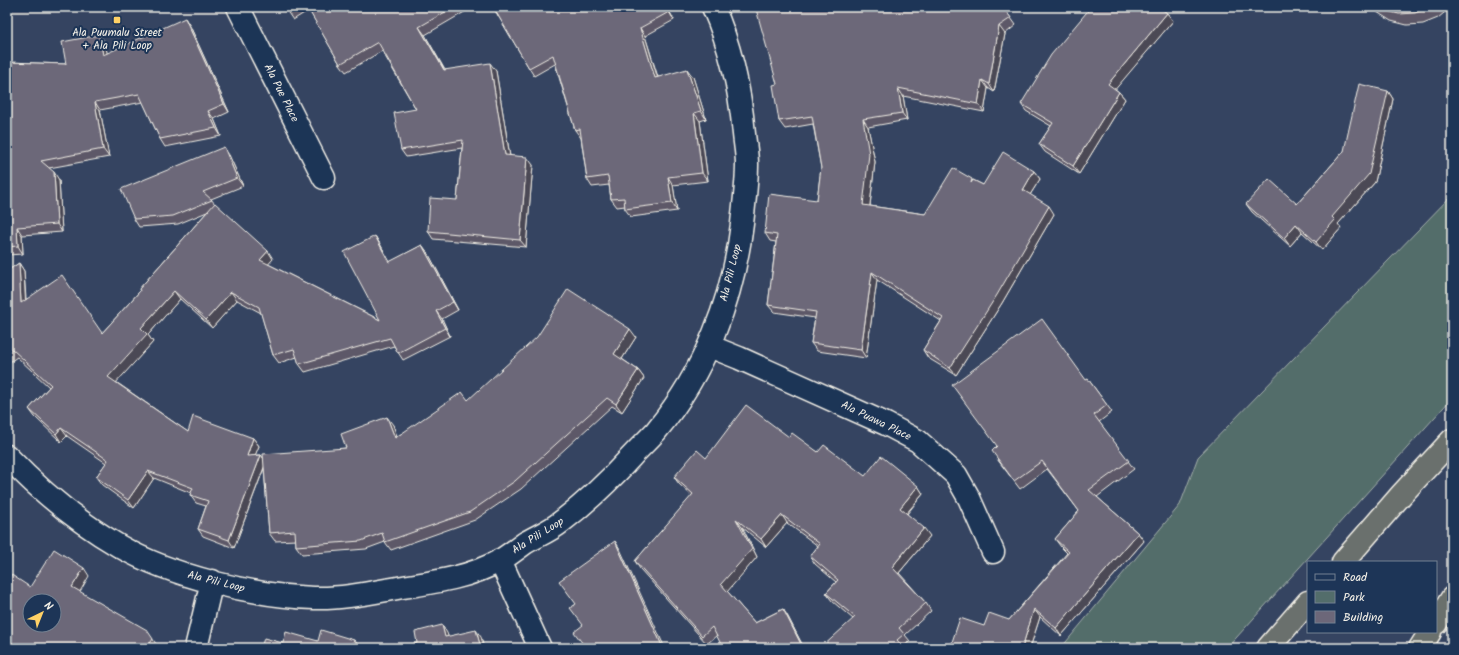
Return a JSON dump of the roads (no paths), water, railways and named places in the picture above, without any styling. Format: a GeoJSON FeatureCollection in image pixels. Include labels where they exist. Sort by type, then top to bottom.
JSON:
{"type":"FeatureCollection","features":[{"type":"Feature","properties":{"kind":"highway"},"geometry":{"type":"LineString","coordinates":[[1344,561],[1402,494],[1452,440]]}},
{"type":"Feature","properties":{"kind":"highway"},"geometry":{"type":"LineString","coordinates":[[1437,621],[1452,598]]}},
{"type":"Feature","properties":{"kind":"highway"},"geometry":{"type":"LineString","coordinates":[[1268,648],[1307,603]]}},
{"type":"Feature","properties":{"kind":"highway"},"geometry":{"type":"LineString","coordinates":[[1420,648],[1429,633]]}},
{"type":"Feature","properties":{"kind":"street","name":"Ala Pue Place"},"geometry":{"type":"LineString","coordinates":[[238,7],[324,178]]}},
{"type":"Feature","properties":{"kind":"street","name":"Ala Pili Loop"},"geometry":{"type":"LineString","coordinates":[[7,456],[51,498],[120,546],[182,573],[256,592],[285,596],[316,598],[356,596],[437,581],[473,572],[500,560],[527,542],[559,524],[618,471],[656,430],[696,372],[709,346],[730,288],[739,245],[747,164],[743,118],[735,74],[724,32],[713,7]]}},
{"type":"Feature","properties":{"kind":"street","name":"Ala Puawa Place"},"geometry":{"type":"LineString","coordinates":[[709,346],[879,421],[918,441],[956,475],[969,498],[993,552]]}},
{"type":"Feature","properties":{"kind":"street"},"geometry":{"type":"LineString","coordinates":[[500,560],[540,648]]}},
{"type":"Feature","properties":{"kind":"street"},"geometry":{"type":"LineString","coordinates":[[196,648],[212,581]]}},
{"type":"Feature","properties":{"kind":"place","name":"Ala Puumalu Street + Ala Pili Loop"},"geometry":{"type":"Point","coordinates":[117,20]}}]}
